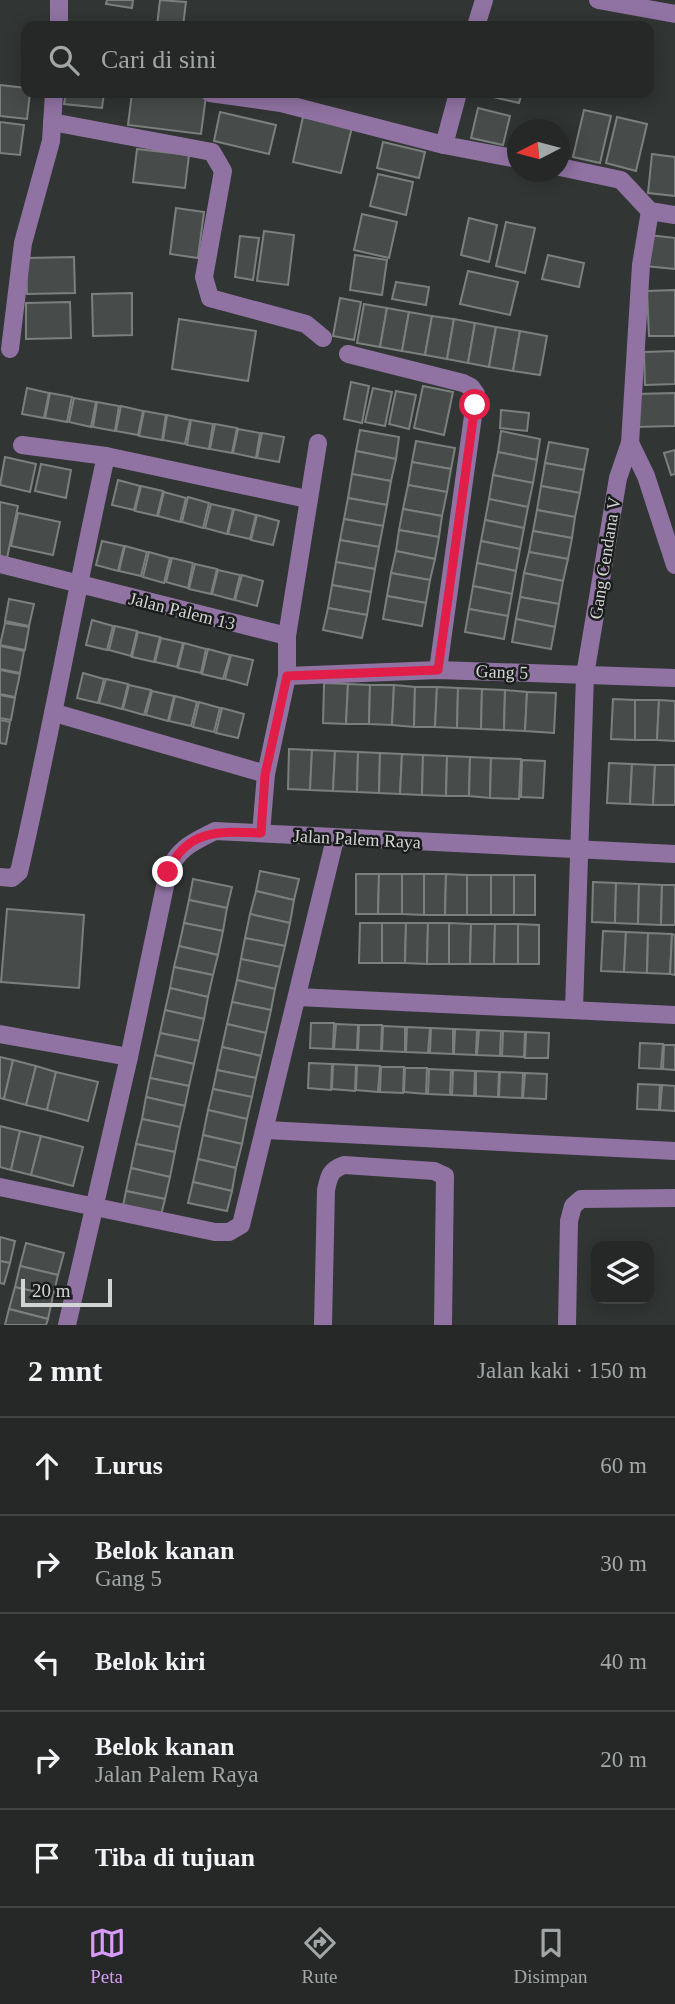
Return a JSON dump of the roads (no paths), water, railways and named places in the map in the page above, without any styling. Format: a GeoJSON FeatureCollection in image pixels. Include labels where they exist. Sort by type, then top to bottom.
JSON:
{"type":"FeatureCollection","features":[{"type":"Feature","properties":{"kind":"street"},"geometry":{"type":"LineString","coordinates":[[59,0],[59,21]]}},
{"type":"Feature","properties":{"kind":"street"},"geometry":{"type":"LineString","coordinates":[[478,21],[484,0]]}},
{"type":"Feature","properties":{"kind":"street"},"geometry":{"type":"LineString","coordinates":[[598,0],[675,14]]}},
{"type":"Feature","properties":{"kind":"street"},"geometry":{"type":"LineString","coordinates":[[10,349],[23,243],[47,156],[54,98]]}},
{"type":"Feature","properties":{"kind":"street"},"geometry":{"type":"LineString","coordinates":[[246,98],[281,103],[444,145],[507,157]]}},
{"type":"Feature","properties":{"kind":"street"},"geometry":{"type":"LineString","coordinates":[[444,145],[457,98]]}},
{"type":"Feature","properties":{"kind":"street"},"geometry":{"type":"LineString","coordinates":[[52,122],[212,152],[223,171],[204,277],[210,298],[306,324],[323,338]]}},
{"type":"Feature","properties":{"kind":"street"},"geometry":{"type":"LineString","coordinates":[[570,169],[621,180],[650,211],[675,215]]}},
{"type":"Feature","properties":{"kind":"street","name":"Gang Cendana V"},"geometry":{"type":"LineString","coordinates":[[574,1009],[585,675],[618,478],[630,443],[640,265],[650,211]]}},
{"type":"Feature","properties":{"kind":"street"},"geometry":{"type":"LineString","coordinates":[[348,354],[463,383],[471,387],[476,394],[438,670]]}},
{"type":"Feature","properties":{"kind":"street"},"geometry":{"type":"LineString","coordinates":[[261,833],[265,775],[287,676],[287,636],[318,443]]}},
{"type":"Feature","properties":{"kind":"street","name":"Gang Cendana V"},"geometry":{"type":"LineString","coordinates":[[630,443],[646,477],[675,565]]}},
{"type":"Feature","properties":{"kind":"street"},"geometry":{"type":"LineString","coordinates":[[22,445],[106,456],[307,499]]}},
{"type":"Feature","properties":{"kind":"street"},"geometry":{"type":"LineString","coordinates":[[0,877],[12,878],[19,872],[55,713],[77,585],[106,456]]}},
{"type":"Feature","properties":{"kind":"street","name":"Jalan Palem 13"},"geometry":{"type":"LineString","coordinates":[[0,565],[287,636]]}},
{"type":"Feature","properties":{"kind":"street","name":"Gang 5"},"geometry":{"type":"LineString","coordinates":[[287,676],[438,670],[675,678]]}},
{"type":"Feature","properties":{"kind":"street"},"geometry":{"type":"LineString","coordinates":[[55,713],[265,775]]}},
{"type":"Feature","properties":{"kind":"street","name":"Jalan Palem Raya"},"geometry":{"type":"LineString","coordinates":[[67,1325],[129,1057],[168,872],[174,857],[185,845],[215,831],[335,839],[675,853]]}},
{"type":"Feature","properties":{"kind":"street"},"geometry":{"type":"LineString","coordinates":[[0,1187],[215,1232],[236,1230],[245,1220],[335,839]]}},
{"type":"Feature","properties":{"kind":"street"},"geometry":{"type":"LineString","coordinates":[[297,997],[675,1015]]}},
{"type":"Feature","properties":{"kind":"street"},"geometry":{"type":"LineString","coordinates":[[0,1034],[129,1057]]}},
{"type":"Feature","properties":{"kind":"street"},"geometry":{"type":"LineString","coordinates":[[266,1130],[675,1151]]}},
{"type":"Feature","properties":{"kind":"street"},"geometry":{"type":"LineString","coordinates":[[323,1325],[326,1190],[329,1176],[335,1168],[344,1165],[434,1171],[445,1176],[443,1325]]}},
{"type":"Feature","properties":{"kind":"street"},"geometry":{"type":"LineString","coordinates":[[567,1325],[569,1221],[573,1206],[581,1199],[675,1198]]}}]}
